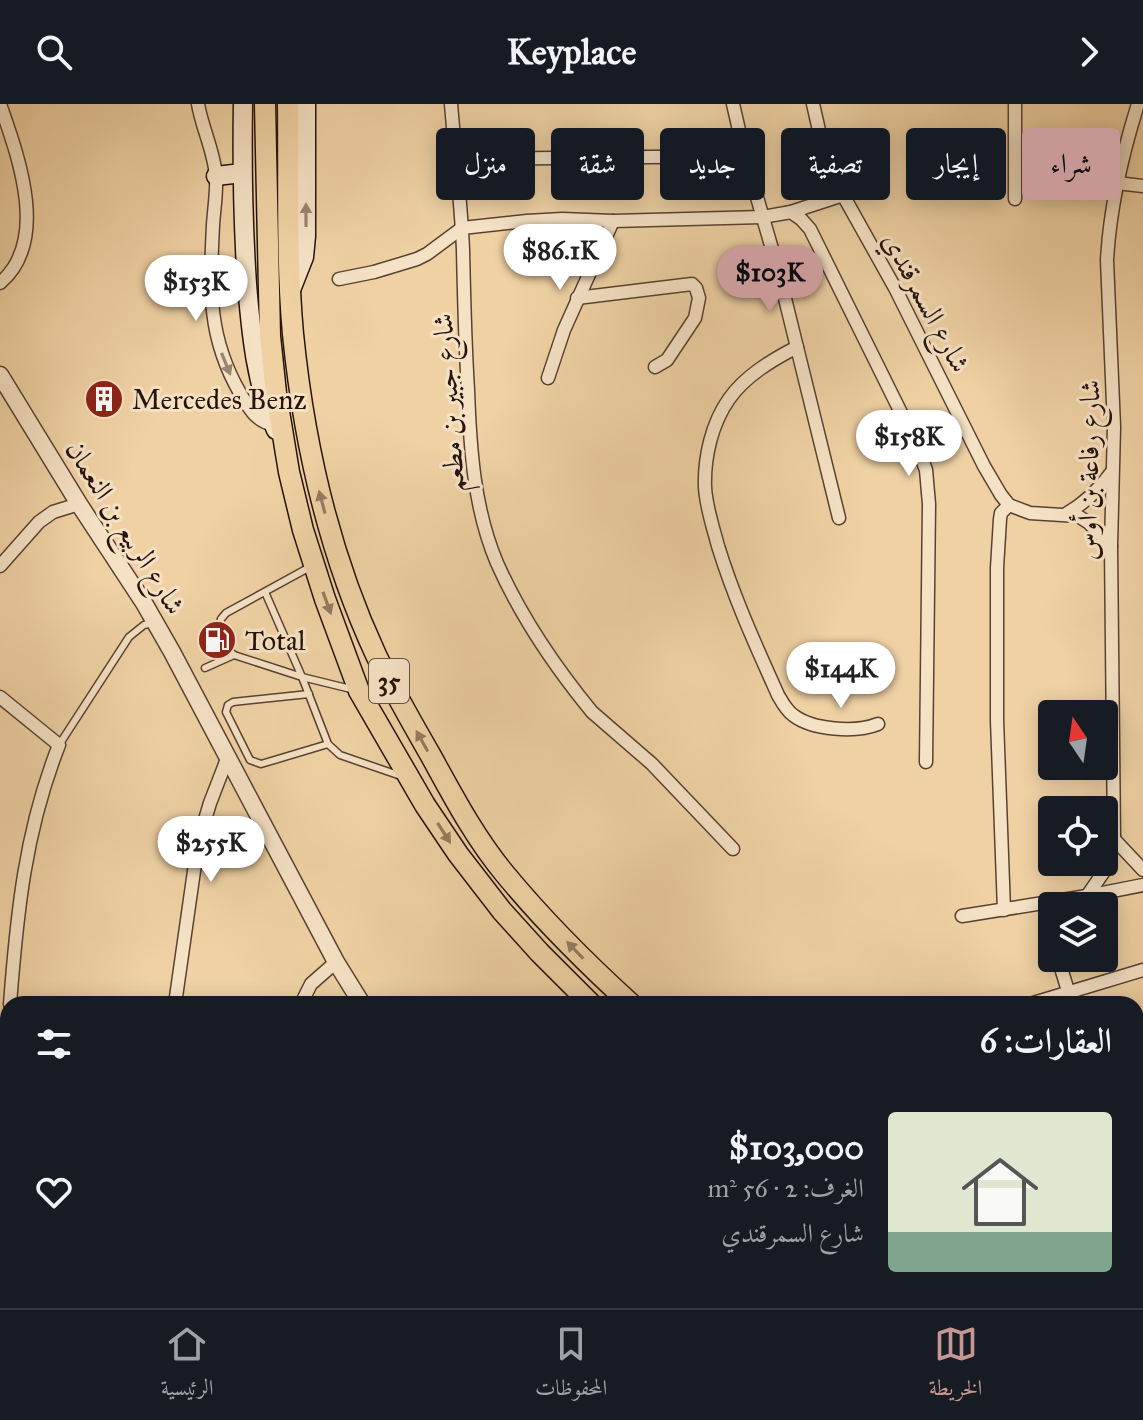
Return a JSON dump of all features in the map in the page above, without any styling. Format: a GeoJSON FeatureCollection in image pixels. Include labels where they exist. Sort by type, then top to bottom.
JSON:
{"type":"FeatureCollection","features":[{"type":"Feature","properties":{"kind":"highway","name":"35"},"geometry":{"type":"LineString","coordinates":[[265,104],[270,336],[284,447],[313,565],[359,691],[425,805],[502,911],[583,996]]}},
{"type":"Feature","properties":{"kind":"highway","name":"35"},"geometry":{"type":"LineString","coordinates":[[288,104],[290,281],[297,367],[315,474],[345,578],[394,691],[474,830],[504,873],[622,996]]}},
{"type":"Feature","properties":{"kind":"highway"},"geometry":{"type":"LineString","coordinates":[[564,978],[572,996]]}},
{"type":"Feature","properties":{"kind":"main road"},"geometry":{"type":"LineString","coordinates":[[243,104],[246,266],[254,351],[274,425],[284,447]]}},
{"type":"Feature","properties":{"kind":"main road"},"geometry":{"type":"LineString","coordinates":[[290,281],[304,257],[306,236],[306,104]]}},
{"type":"Feature","properties":{"kind":"main road"},"geometry":{"type":"LineString","coordinates":[[216,176],[242,173]]}},
{"type":"Feature","properties":{"kind":"street"},"geometry":{"type":"LineString","coordinates":[[0,104],[19,165],[26,210],[26,239],[22,252],[11,272],[0,283]]}},
{"type":"Feature","properties":{"kind":"street"},"geometry":{"type":"LineString","coordinates":[[198,104],[216,176],[210,294],[214,324],[233,381],[252,413],[261,421],[274,425]]}},
{"type":"Feature","properties":{"kind":"street","name":"شارع جبير بن مطعم"},"geometry":{"type":"LineString","coordinates":[[451,104],[453,128]]}},
{"type":"Feature","properties":{"kind":"street"},"geometry":{"type":"LineString","coordinates":[[733,104],[739,128]]}},
{"type":"Feature","properties":{"kind":"street","name":"شارع السمرقندي"},"geometry":{"type":"LineString","coordinates":[[813,104],[818,128]]}},
{"type":"Feature","properties":{"kind":"street"},"geometry":{"type":"LineString","coordinates":[[1015,104],[1015,199]]}},
{"type":"Feature","properties":{"kind":"street","name":"شارع رفاعة بن أوس"},"geometry":{"type":"LineString","coordinates":[[1120,172],[1138,104]]}},
{"type":"Feature","properties":{"kind":"street"},"geometry":{"type":"LineString","coordinates":[[535,158],[660,157]]}},
{"type":"Feature","properties":{"kind":"street"},"geometry":{"type":"LineString","coordinates":[[1120,183],[1143,186]]}},
{"type":"Feature","properties":{"kind":"street","name":"شارع جبير بن مطعم"},"geometry":{"type":"LineString","coordinates":[[460,200],[474,479],[497,562],[544,648],[592,712],[668,780],[733,849]]}},
{"type":"Feature","properties":{"kind":"street"},"geometry":{"type":"LineString","coordinates":[[757,200],[777,266],[839,518]]}},
{"type":"Feature","properties":{"kind":"street"},"geometry":{"type":"LineString","coordinates":[[339,279],[417,259],[462,228],[539,220],[762,217],[791,212],[828,200]]}},
{"type":"Feature","properties":{"kind":"street","name":"شارع السمرقندي"},"geometry":{"type":"LineString","coordinates":[[846,200],[895,288],[984,466],[1009,505]]}},
{"type":"Feature","properties":{"kind":"street","name":"شارع رفاعة بن أوس"},"geometry":{"type":"LineString","coordinates":[[1114,200],[1107,260],[1113,387],[1114,796]]}},
{"type":"Feature","properties":{"kind":"street"},"geometry":{"type":"LineString","coordinates":[[791,212],[810,229],[915,441],[926,470],[929,504],[926,762]]}},
{"type":"Feature","properties":{"kind":"street"},"geometry":{"type":"LineString","coordinates":[[548,378],[577,298],[613,221]]}},
{"type":"Feature","properties":{"kind":"street"},"geometry":{"type":"LineString","coordinates":[[577,298],[692,284],[699,298],[695,318],[667,360],[655,367]]}},
{"type":"Feature","properties":{"kind":"street"},"geometry":{"type":"LineString","coordinates":[[797,347],[764,366],[730,398],[719,417],[706,464],[708,509],[744,620],[785,707],[805,722],[847,729],[878,724]]}},
{"type":"Feature","properties":{"kind":"street","name":"شارع الربيع بن النعمان"},"geometry":{"type":"LineString","coordinates":[[0,375],[155,622],[357,996]]}},
{"type":"Feature","properties":{"kind":"street"},"geometry":{"type":"LineString","coordinates":[[1066,514],[1098,490],[1112,470]]}},
{"type":"Feature","properties":{"kind":"street"},"geometry":{"type":"LineString","coordinates":[[0,566],[46,516],[79,504]]}},
{"type":"Feature","properties":{"kind":"street"},"geometry":{"type":"LineString","coordinates":[[1004,910],[997,720],[997,568],[1001,513],[1009,505],[1030,513],[1078,516],[1111,546]]}},
{"type":"Feature","properties":{"kind":"street"},"geometry":{"type":"LineString","coordinates":[[0,697],[59,745],[47,776],[26,855],[17,912],[10,996]]}},
{"type":"Feature","properties":{"kind":"street"},"geometry":{"type":"LineString","coordinates":[[176,996],[198,843],[227,759]]}},
{"type":"Feature","properties":{"kind":"street"},"geometry":{"type":"LineString","coordinates":[[1118,843],[1143,870]]}},
{"type":"Feature","properties":{"kind":"street"},"geometry":{"type":"LineString","coordinates":[[1107,892],[1143,885]]}},
{"type":"Feature","properties":{"kind":"street"},"geometry":{"type":"LineString","coordinates":[[962,916],[1038,904]]}},
{"type":"Feature","properties":{"kind":"street"},"geometry":{"type":"LineString","coordinates":[[305,996],[311,984],[336,962]]}},
{"type":"Feature","properties":{"kind":"street"},"geometry":{"type":"LineString","coordinates":[[1053,996],[1143,970]]}},
{"type":"Feature","properties":{"kind":"street"},"geometry":{"type":"LineString","coordinates":[[1062,972],[1068,991]]}},
{"type":"Feature","properties":{"kind":"lane"},"geometry":{"type":"LineString","coordinates":[[219,628],[226,613],[313,565]]}},
{"type":"Feature","properties":{"kind":"lane"},"geometry":{"type":"LineString","coordinates":[[265,592],[328,744],[340,755],[412,781]]}},
{"type":"Feature","properties":{"kind":"lane"},"geometry":{"type":"LineString","coordinates":[[59,745],[129,637],[144,625],[155,622]]}},
{"type":"Feature","properties":{"kind":"lane"},"geometry":{"type":"LineString","coordinates":[[226,648],[234,655],[302,677],[359,691]]}},
{"type":"Feature","properties":{"kind":"lane"},"geometry":{"type":"LineString","coordinates":[[205,668],[234,655]]}},
{"type":"Feature","properties":{"kind":"lane"},"geometry":{"type":"LineString","coordinates":[[309,694],[233,702],[226,712],[250,760],[261,764],[328,744]]}},
{"type":"Feature","properties":{"kind":"place","name":"Mercedes Benz"},"geometry":{"type":"Point","coordinates":[104,399]}},
{"type":"Feature","properties":{"kind":"place","name":"Total"},"geometry":{"type":"Point","coordinates":[217,640]}}]}
